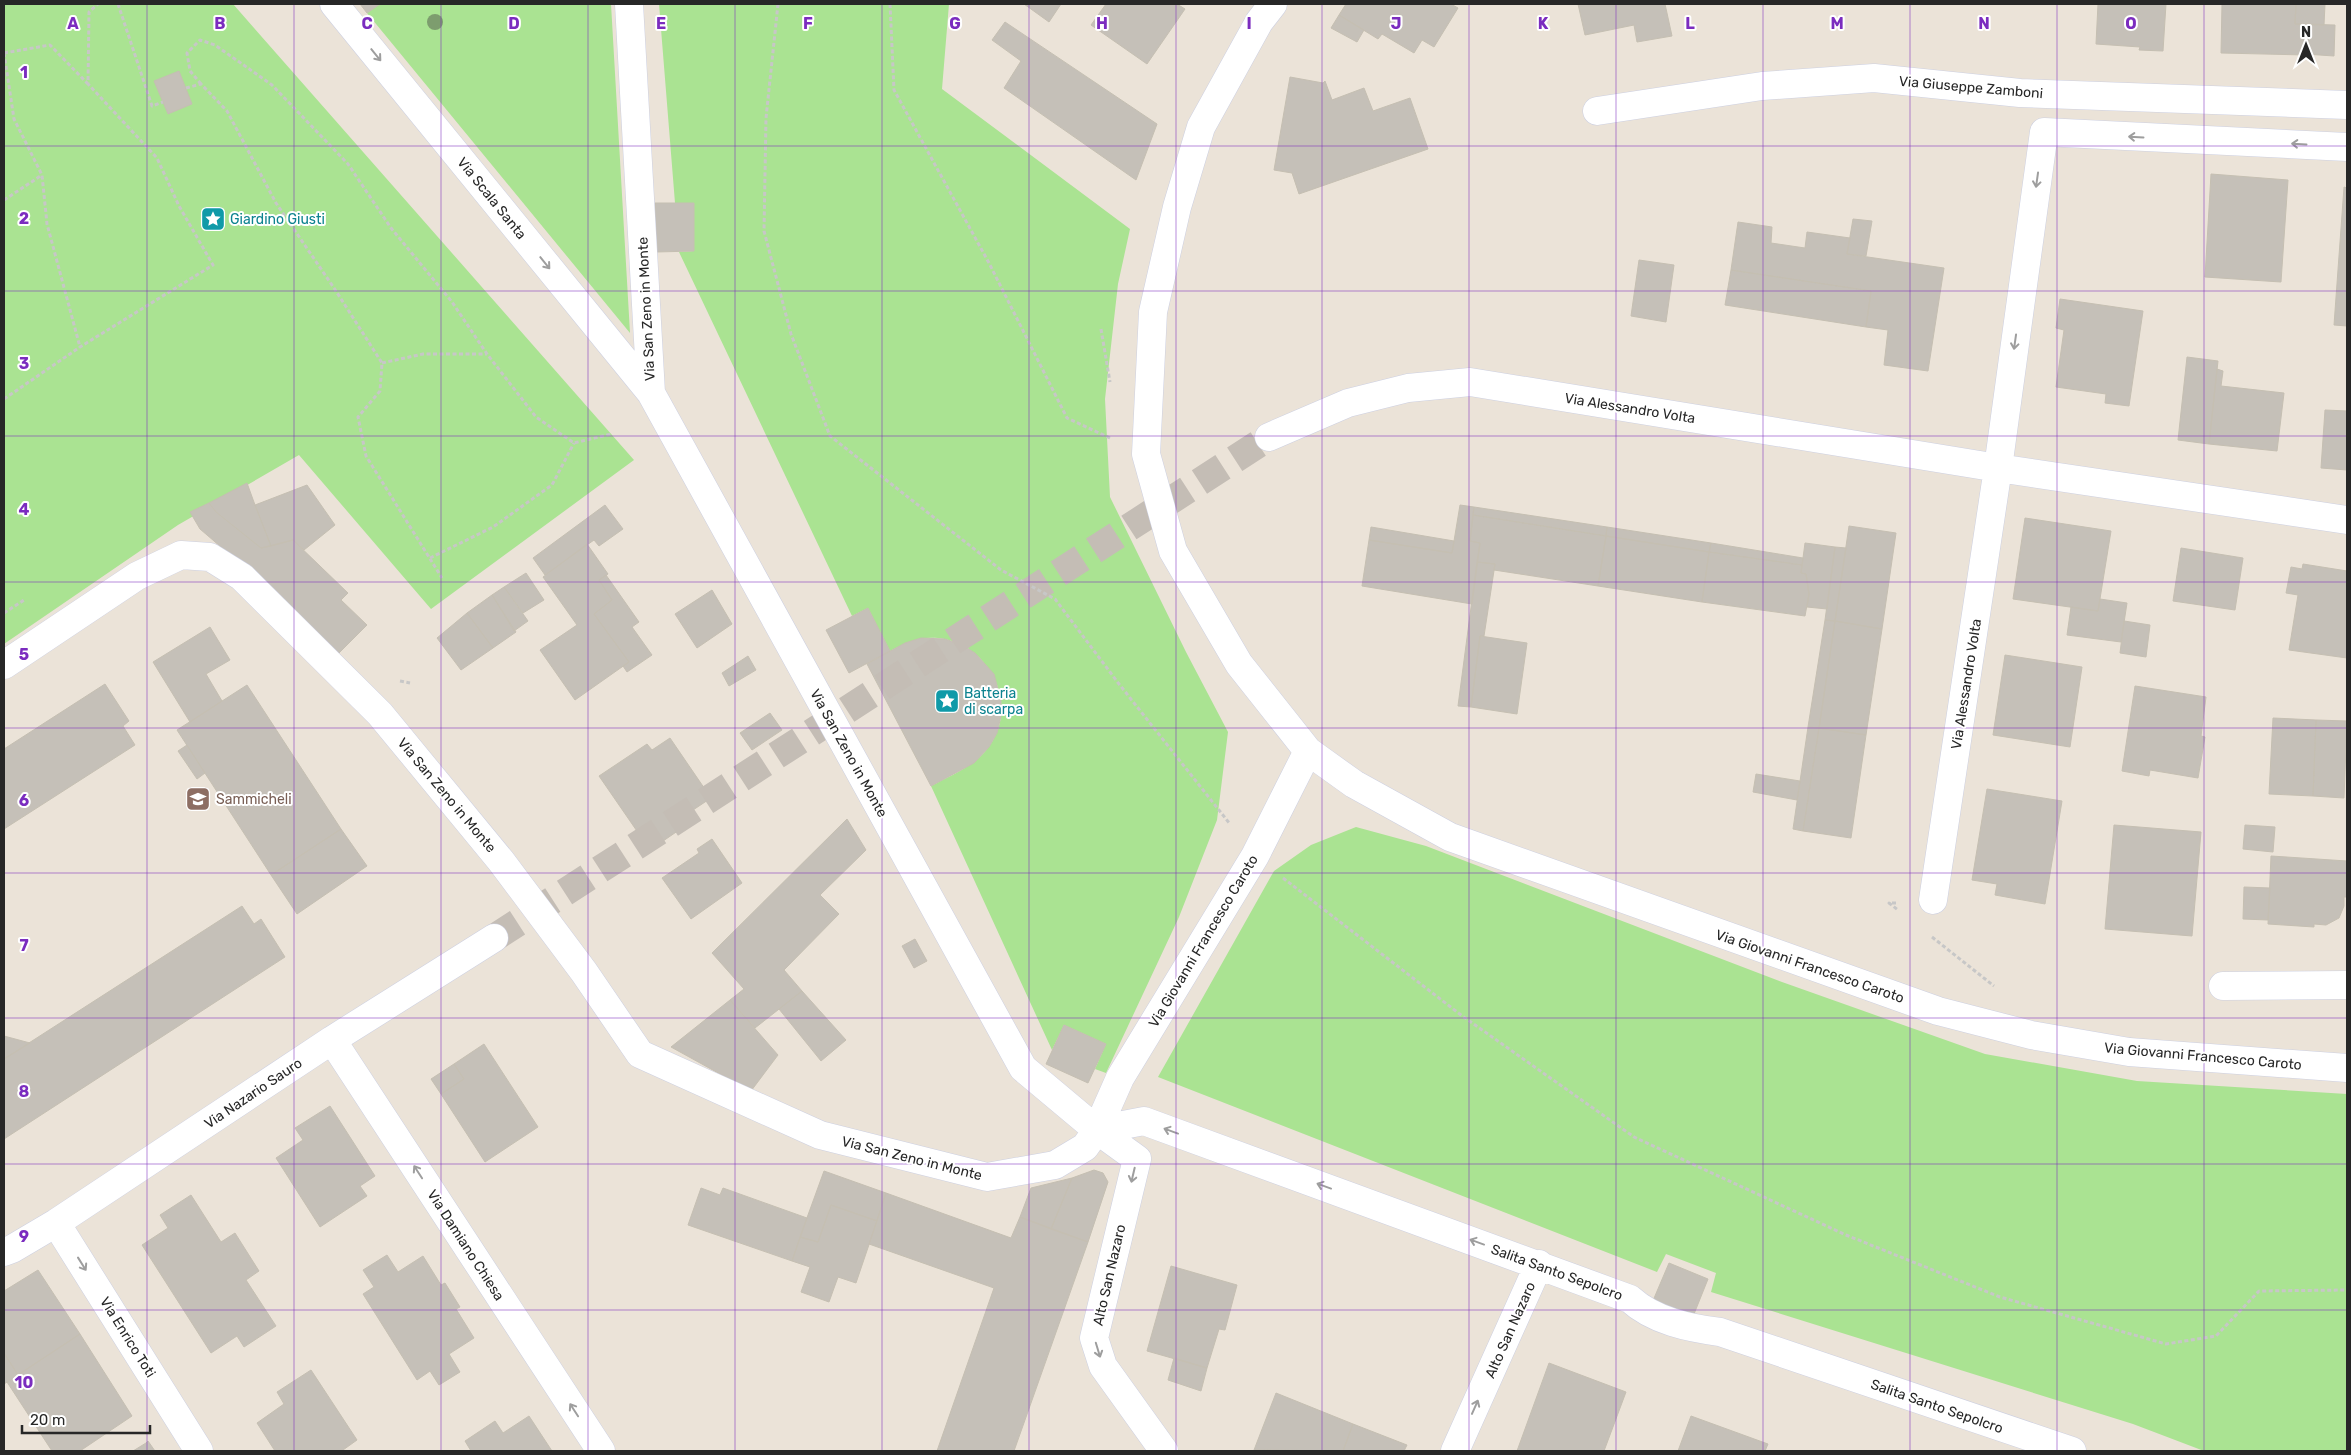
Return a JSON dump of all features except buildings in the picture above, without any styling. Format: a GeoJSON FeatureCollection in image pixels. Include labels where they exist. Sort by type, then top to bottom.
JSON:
{"type":"FeatureCollection","features":[{"type":"Feature","properties":{"kind":"street","name":"Via Scala Santa"},"geometry":{"type":"LineString","coordinates":[[334,4],[651,393]]}},
{"type":"Feature","properties":{"kind":"street","name":"Via San Zeno in Monte"},"geometry":{"type":"LineString","coordinates":[[4,665],[137,576],[181,555],[210,557],[242,577],[380,714],[501,861],[584,972],[640,1054],[820,1135],[987,1177],[1055,1165],[1085,1147],[1097,1130],[1023,1068],[651,393],[629,4]]}},
{"type":"Feature","properties":{"kind":"street","name":"Via Giovanni Francesco Caroto"},"geometry":{"type":"LineString","coordinates":[[1273,4],[1259,22],[1201,126],[1177,207],[1153,312],[1146,454],[1172,551],[1239,664],[1308,751],[1354,784],[1450,837],[1938,1011],[2031,1035],[2129,1052],[2347,1068]]}},
{"type":"Feature","properties":{"kind":"street","name":"Via Giuseppe Zamboni"},"geometry":{"type":"LineString","coordinates":[[1597,111],[1762,86],[1874,78],[2020,92],[2347,104]]}},
{"type":"Feature","properties":{"kind":"street"},"geometry":{"type":"LineString","coordinates":[[1998,468],[2044,132],[2347,147]]}},
{"type":"Feature","properties":{"kind":"street","name":"Via Alessandro Volta"},"geometry":{"type":"LineString","coordinates":[[1269,437],[1348,403],[1408,388],[1470,382],[1998,468],[2347,520]]}},
{"type":"Feature","properties":{"kind":"street","name":"Via Alessandro Volta"},"geometry":{"type":"LineString","coordinates":[[1933,900],[1998,468]]}},
{"type":"Feature","properties":{"kind":"street","name":"Via Giovanni Francesco Caroto"},"geometry":{"type":"LineString","coordinates":[[1097,1130],[1120,1078],[1255,856],[1308,751]]}},
{"type":"Feature","properties":{"kind":"street","name":"Via Nazario Sauro"},"geometry":{"type":"LineString","coordinates":[[7,1252],[56,1223],[332,1040],[494,938]]}},
{"type":"Feature","properties":{"kind":"street"},"geometry":{"type":"LineString","coordinates":[[2223,986],[2347,985]]}},
{"type":"Feature","properties":{"kind":"street","name":"Via Damiano Chiesa"},"geometry":{"type":"LineString","coordinates":[[332,1040],[601,1451]]}},
{"type":"Feature","properties":{"kind":"street","name":"Salita Santo Sepolcro"},"geometry":{"type":"LineString","coordinates":[[1097,1130],[1144,1121],[1539,1264],[1630,1299],[1644,1312],[1694,1329],[1720,1332],[2072,1451]]}},
{"type":"Feature","properties":{"kind":"street","name":"Alto San Nazaro"},"geometry":{"type":"LineString","coordinates":[[1097,1130],[1137,1159],[1094,1338],[1103,1366],[1164,1451]]}},
{"type":"Feature","properties":{"kind":"street","name":"Via Enrico Toti"},"geometry":{"type":"LineString","coordinates":[[56,1223],[200,1451]]}},
{"type":"Feature","properties":{"kind":"street","name":"Alto San Nazaro"},"geometry":{"type":"LineString","coordinates":[[1455,1451],[1539,1264]]}},
{"type":"Feature","properties":{"kind":"path"},"geometry":{"type":"LineString","coordinates":[[88,84],[89,12],[98,4]]}},
{"type":"Feature","properties":{"kind":"path"},"geometry":{"type":"LineString","coordinates":[[118,4],[152,106],[163,102]]}},
{"type":"Feature","properties":{"kind":"path"},"geometry":{"type":"LineString","coordinates":[[890,4],[894,90],[989,263],[1067,418],[1146,454]]}},
{"type":"Feature","properties":{"kind":"path"},"geometry":{"type":"LineString","coordinates":[[442,578],[366,456],[358,417],[380,391],[382,363],[276,203],[227,111],[190,71],[187,53],[200,40],[215,45],[272,85],[348,164],[391,228],[452,302],[487,354],[536,418],[574,443],[611,434]]}},
{"type":"Feature","properties":{"kind":"path"},"geometry":{"type":"LineString","coordinates":[[4,399],[80,347],[213,265],[179,206],[157,158],[50,45],[4,53],[14,119],[42,175],[47,224],[80,347]]}},
{"type":"Feature","properties":{"kind":"path"},"geometry":{"type":"LineString","coordinates":[[186,88],[201,84]]}},
{"type":"Feature","properties":{"kind":"path"},"geometry":{"type":"LineString","coordinates":[[4,200],[42,175]]}},
{"type":"Feature","properties":{"kind":"path"},"geometry":{"type":"LineString","coordinates":[[1101,329],[1110,382]]}},
{"type":"Feature","properties":{"kind":"path"},"geometry":{"type":"LineString","coordinates":[[382,363],[422,354],[487,354]]}},
{"type":"Feature","properties":{"kind":"path"},"geometry":{"type":"LineString","coordinates":[[430,558],[493,526],[552,486],[574,443]]}},
{"type":"Feature","properties":{"kind":"path"},"geometry":{"type":"LineString","coordinates":[[4,613],[24,600]]}},
{"type":"Feature","properties":{"kind":"path"},"geometry":{"type":"LineString","coordinates":[[1904,915],[1889,903],[1933,900]]}},
{"type":"Feature","properties":{"kind":"path"},"geometry":{"type":"LineString","coordinates":[[1927,933],[1996,987]]}},
{"type":"Feature","properties":{"kind":"green space","name":"Giardino Giusti"},"geometry":{"type":"Polygon","coordinates":[[[4,4],[233,4],[634,460],[431,609],[299,455],[178,525],[4,644],[4,4]]]}},
{"type":"Feature","properties":{"kind":"green space"},"geometry":{"type":"Polygon","coordinates":[[[380,4],[611,4],[630,333],[367,13],[380,4]]]}},
{"type":"Feature","properties":{"kind":"green space"},"geometry":{"type":"Polygon","coordinates":[[[659,4],[949,4],[942,89],[1130,229],[1118,284],[1105,399],[1110,497],[1186,652],[1228,732],[1217,820],[1179,917],[1106,1073],[1095,1069],[1106,1044],[1064,1025],[1052,1050],[931,786],[969,765],[988,748],[997,731],[1001,713],[1000,696],[994,679],[985,664],[972,651],[956,642],[938,638],[925,638],[907,643],[890,651],[868,608],[852,616],[679,252],[694,251],[694,203],[675,203],[659,4]]]}},
{"type":"Feature","properties":{"kind":"green space"},"geometry":{"type":"Polygon","coordinates":[[[1356,827],[1426,846],[1782,982],[1985,1054],[2137,1081],[2347,1094],[2347,1451],[2204,1451],[2133,1424],[1711,1292],[1716,1273],[1666,1254],[1657,1272],[1158,1077],[1274,871],[1311,845],[1356,827]]]}},
{"type":"Feature","properties":{"kind":"tunnel"},"geometry":{"type":"LineString","coordinates":[[494,938],[1269,437]]}},
{"type":"Feature","properties":{"kind":"place","name":"Giardino Giusti"},"geometry":{"type":"Point","coordinates":[213,219]}},
{"type":"Feature","properties":{"kind":"place","name":"Batteria di scarpa"},"geometry":{"type":"Point","coordinates":[947,701]}},
{"type":"Feature","properties":{"kind":"place","name":"Sammicheli"},"geometry":{"type":"Point","coordinates":[198,799]}}]}
